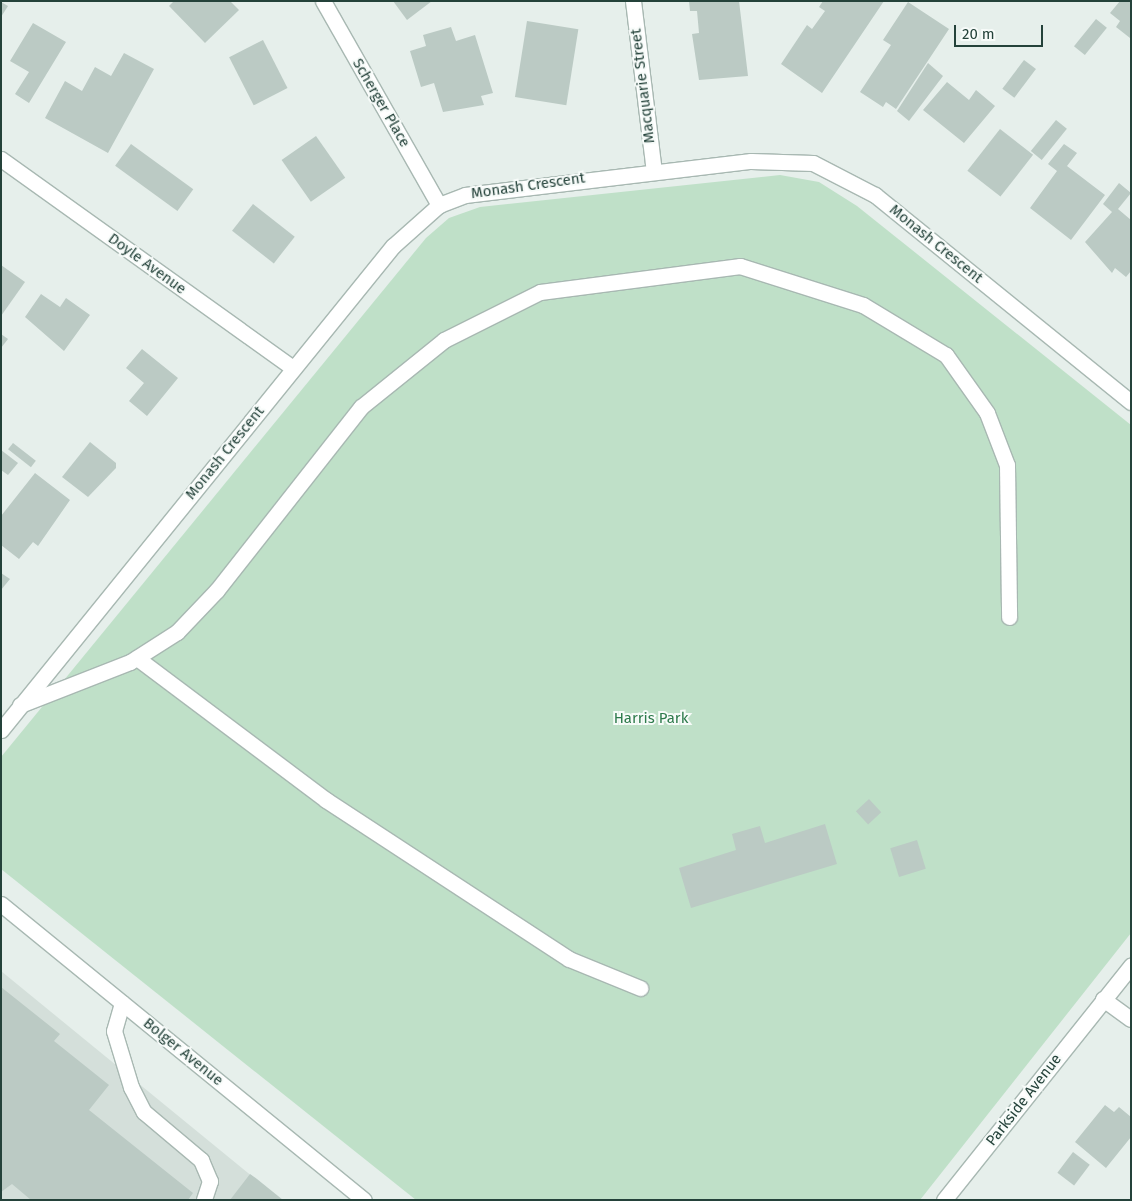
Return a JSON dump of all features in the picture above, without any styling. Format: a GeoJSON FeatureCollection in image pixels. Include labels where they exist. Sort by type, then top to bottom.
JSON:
{"type":"FeatureCollection","features":[{"type":"Feature","properties":{"kind":"street","name":"Scherger Place"},"geometry":{"type":"LineString","coordinates":[[323,1],[439,205]]}},
{"type":"Feature","properties":{"kind":"street","name":"Macquarie Street"},"geometry":{"type":"LineString","coordinates":[[633,1],[654,171]]}},
{"type":"Feature","properties":{"kind":"street","name":"Doyle Avenue"},"geometry":{"type":"LineString","coordinates":[[1,159],[294,368]]}},
{"type":"Feature","properties":{"kind":"street","name":"Monash Crescent"},"geometry":{"type":"LineString","coordinates":[[1,730],[394,246],[439,205],[495,189],[783,159],[813,162],[846,176],[1131,402]]}},
{"type":"Feature","properties":{"kind":"street"},"geometry":{"type":"LineString","coordinates":[[20,705],[81,685],[137,658],[177,632],[217,590],[361,407],[444,340],[540,292],[740,266],[863,305],[946,355],[987,413],[1007,465],[1010,617]]}},
{"type":"Feature","properties":{"kind":"street"},"geometry":{"type":"LineString","coordinates":[[137,658],[334,806],[569,959],[640,988]]}},
{"type":"Feature","properties":{"kind":"street","name":"Bolger Avenue"},"geometry":{"type":"LineString","coordinates":[[1,904],[364,1200]]}},
{"type":"Feature","properties":{"kind":"street"},"geometry":{"type":"LineString","coordinates":[[1131,966],[1103,999],[1131,1019]]}},
{"type":"Feature","properties":{"kind":"street","name":"Parkside Avenue"},"geometry":{"type":"LineString","coordinates":[[944,1200],[1103,999]]}},
{"type":"Feature","properties":{"kind":"street"},"geometry":{"type":"LineString","coordinates":[[122,1003],[114,1031],[131,1087],[144,1112],[200,1160],[210,1181],[204,1200]]}},
{"type":"Feature","properties":{"kind":"shaded area"},"geometry":{"type":"Polygon","coordinates":[[[1,971],[281,1200],[1,1200],[1,971]]]}},
{"type":"Feature","properties":{"kind":"green space","name":"Harris Park"},"geometry":{"type":"Polygon","coordinates":[[[780,175],[819,182],[857,206],[1131,425],[1131,933],[920,1200],[416,1200],[1,869],[1,757],[426,238],[449,218],[480,207],[780,175]]]}},
{"type":"Feature","properties":{"kind":"building"},"geometry":{"type":"Polygon","coordinates":[[[174,1],[230,1],[239,10],[205,43],[169,6],[174,1]]]}},
{"type":"Feature","properties":{"kind":"building"},"geometry":{"type":"Polygon","coordinates":[[[393,1],[432,1],[407,20],[393,1]]]}},
{"type":"Feature","properties":{"kind":"building"},"geometry":{"type":"Polygon","coordinates":[[[689,1],[739,1],[748,76],[699,80],[692,34],[699,33],[697,11],[690,11],[689,1]]]}},
{"type":"Feature","properties":{"kind":"building"},"geometry":{"type":"Polygon","coordinates":[[[823,1],[884,1],[822,93],[781,64],[807,25],[812,29],[825,11],[819,7],[823,1]]]}},
{"type":"Feature","properties":{"kind":"building"},"geometry":{"type":"Polygon","coordinates":[[[1120,1],[1131,1],[1130,38],[1116,27],[1120,21],[1110,13],[1120,1]]]}},
{"type":"Feature","properties":{"kind":"building"},"geometry":{"type":"Polygon","coordinates":[[[1,2],[8,6],[1,17],[1,2]]]}},
{"type":"Feature","properties":{"kind":"building"},"geometry":{"type":"Polygon","coordinates":[[[908,2],[949,29],[896,109],[886,102],[883,107],[860,92],[891,45],[883,40],[908,2]]]}},
{"type":"Feature","properties":{"kind":"building"},"geometry":{"type":"Polygon","coordinates":[[[1096,19],[1107,28],[1085,55],[1074,46],[1096,19]]]}},
{"type":"Feature","properties":{"kind":"building"},"geometry":{"type":"Polygon","coordinates":[[[527,21],[578,29],[566,105],[515,97],[527,21]]]}},
{"type":"Feature","properties":{"kind":"building"},"geometry":{"type":"Polygon","coordinates":[[[33,23],[66,42],[29,103],[15,94],[29,72],[10,61],[33,23]]]}},
{"type":"Feature","properties":{"kind":"building"},"geometry":{"type":"Polygon","coordinates":[[[451,27],[456,41],[475,35],[493,93],[481,96],[484,105],[443,112],[434,83],[421,87],[410,51],[426,46],[423,35],[451,27]]]}},
{"type":"Feature","properties":{"kind":"building"},"geometry":{"type":"Polygon","coordinates":[[[263,40],[288,88],[254,105],[229,57],[263,40]]]}},
{"type":"Feature","properties":{"kind":"building"},"geometry":{"type":"Polygon","coordinates":[[[124,53],[154,69],[108,153],[45,118],[65,81],[82,91],[95,67],[111,76],[124,53]]]}},
{"type":"Feature","properties":{"kind":"building"},"geometry":{"type":"Polygon","coordinates":[[[1024,60],[1036,69],[1014,98],[1002,89],[1024,60]]]}},
{"type":"Feature","properties":{"kind":"building"},"geometry":{"type":"Polygon","coordinates":[[[928,63],[943,76],[909,121],[897,111],[928,63]]]}},
{"type":"Feature","properties":{"kind":"building"},"geometry":{"type":"Polygon","coordinates":[[[947,82],[969,100],[976,90],[995,106],[964,143],[923,110],[947,82]]]}},
{"type":"Feature","properties":{"kind":"building"},"geometry":{"type":"Polygon","coordinates":[[[1056,120],[1067,129],[1042,160],[1031,151],[1056,120]]]}},
{"type":"Feature","properties":{"kind":"building"},"geometry":{"type":"Polygon","coordinates":[[[1000,129],[1033,155],[1000,197],[967,171],[1000,129]]]}},
{"type":"Feature","properties":{"kind":"building"},"geometry":{"type":"Polygon","coordinates":[[[316,136],[345,178],[311,202],[282,160],[316,136]]]}},
{"type":"Feature","properties":{"kind":"building"},"geometry":{"type":"Polygon","coordinates":[[[131,144],[193,189],[177,211],[115,166],[131,144]]]}},
{"type":"Feature","properties":{"kind":"building"},"geometry":{"type":"Polygon","coordinates":[[[1064,144],[1077,153],[1067,166],[1105,195],[1071,240],[1030,208],[1057,171],[1048,164],[1064,144]]]}},
{"type":"Feature","properties":{"kind":"building"},"geometry":{"type":"Polygon","coordinates":[[[1119,183],[1131,193],[1118,209],[1131,220],[1131,271],[1126,277],[1115,268],[1112,273],[1085,242],[1112,212],[1103,204],[1119,183]]]}},
{"type":"Feature","properties":{"kind":"building"},"geometry":{"type":"Polygon","coordinates":[[[253,204],[295,237],[274,263],[232,231],[253,204]]]}},
{"type":"Feature","properties":{"kind":"building"},"geometry":{"type":"Polygon","coordinates":[[[1,265],[25,282],[1,316],[1,265]]]}},
{"type":"Feature","properties":{"kind":"building"},"geometry":{"type":"Polygon","coordinates":[[[41,294],[60,307],[66,298],[90,315],[64,351],[25,317],[41,294]]]}},
{"type":"Feature","properties":{"kind":"building"},"geometry":{"type":"Polygon","coordinates":[[[1,334],[8,339],[1,348],[1,334]]]}},
{"type":"Feature","properties":{"kind":"building"},"geometry":{"type":"Polygon","coordinates":[[[142,349],[178,378],[147,416],[129,401],[144,383],[126,368],[142,349]]]}},
{"type":"Feature","properties":{"kind":"building"},"geometry":{"type":"Polygon","coordinates":[[[90,442],[116,463],[116,468],[88,497],[62,477],[90,442]]]}},
{"type":"Feature","properties":{"kind":"building"},"geometry":{"type":"Polygon","coordinates":[[[13,443],[36,461],[31,467],[8,449],[13,443]]]}},
{"type":"Feature","properties":{"kind":"building"},"geometry":{"type":"Polygon","coordinates":[[[1,450],[18,463],[8,475],[1,470],[1,450]]]}},
{"type":"Feature","properties":{"kind":"building"},"geometry":{"type":"Polygon","coordinates":[[[35,473],[70,500],[38,546],[33,542],[19,559],[1,545],[1,516],[35,473]]]}},
{"type":"Feature","properties":{"kind":"building"},"geometry":{"type":"Polygon","coordinates":[[[1,573],[10,579],[1,590],[1,573]]]}},
{"type":"Feature","properties":{"kind":"building"},"geometry":{"type":"Polygon","coordinates":[[[869,799],[881,812],[868,824],[856,811],[869,799]]]}},
{"type":"Feature","properties":{"kind":"building"},"geometry":{"type":"Polygon","coordinates":[[[825,824],[837,864],[691,908],[679,868],[736,850],[732,834],[760,826],[765,843],[825,824]]]}},
{"type":"Feature","properties":{"kind":"building"},"geometry":{"type":"Polygon","coordinates":[[[917,840],[926,869],[899,877],[890,848],[917,840]]]}},
{"type":"Feature","properties":{"kind":"building"},"geometry":{"type":"Polygon","coordinates":[[[1,987],[60,1034],[54,1041],[109,1085],[89,1110],[193,1193],[188,1200],[31,1200],[12,1184],[1,1192],[1,987]]]}},
{"type":"Feature","properties":{"kind":"building"},"geometry":{"type":"Polygon","coordinates":[[[1105,1105],[1114,1112],[1119,1107],[1131,1117],[1131,1137],[1106,1168],[1075,1142],[1105,1105]]]}},
{"type":"Feature","properties":{"kind":"building"},"geometry":{"type":"Polygon","coordinates":[[[1073,1152],[1090,1165],[1074,1185],[1057,1173],[1073,1152]]]}},
{"type":"Feature","properties":{"kind":"building"},"geometry":{"type":"Polygon","coordinates":[[[250,1174],[257,1179],[283,1200],[230,1200],[250,1174]]]}}]}
